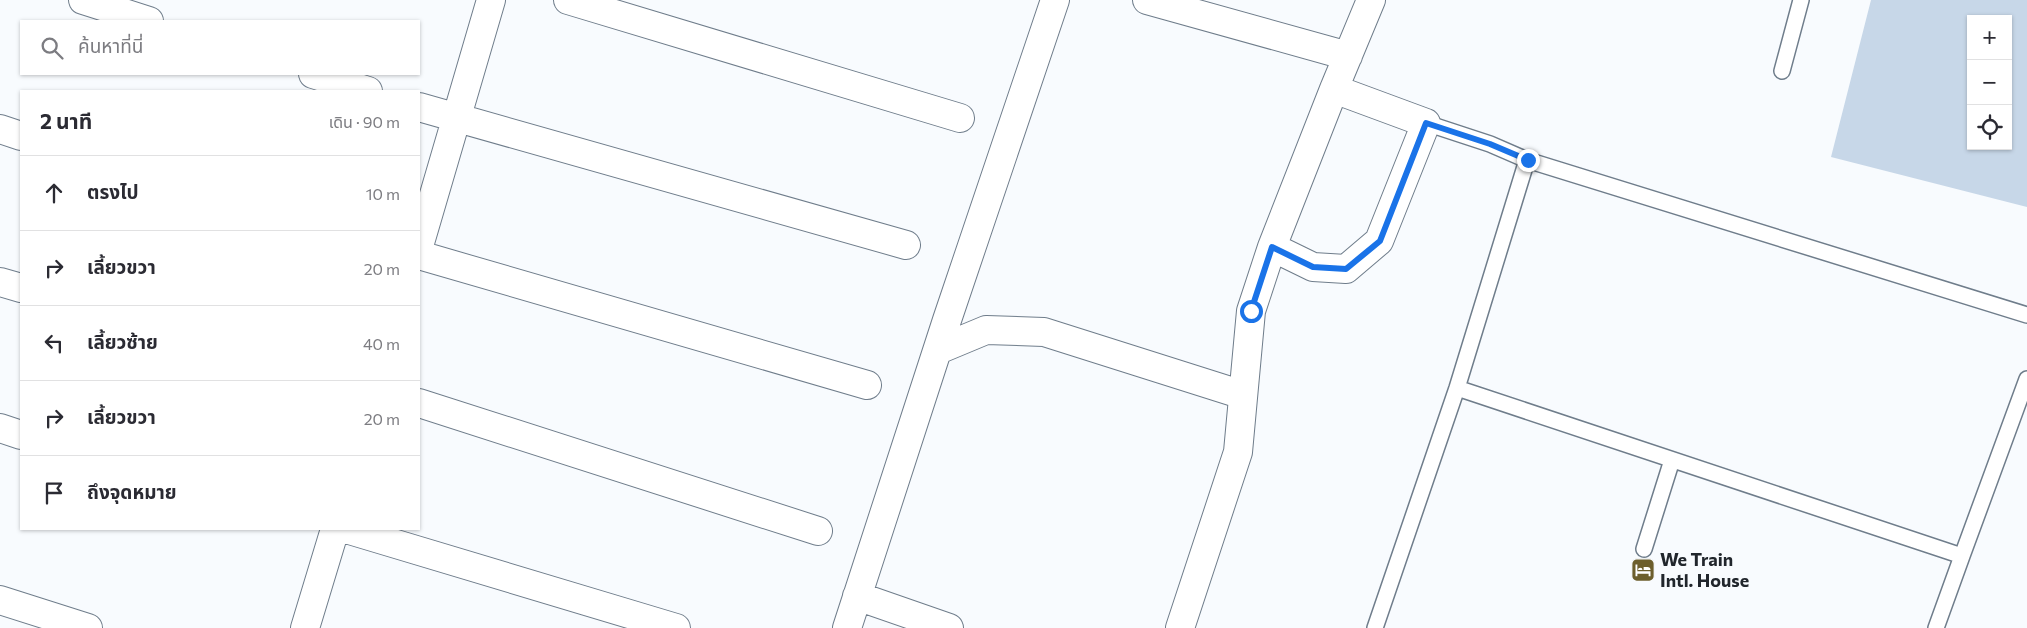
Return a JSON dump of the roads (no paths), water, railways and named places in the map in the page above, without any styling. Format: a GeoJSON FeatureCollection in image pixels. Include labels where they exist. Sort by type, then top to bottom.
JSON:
{"type":"FeatureCollection","features":[{"type":"Feature","properties":{"kind":"street"},"geometry":{"type":"LineString","coordinates":[[83,0],[146,20]]}},
{"type":"Feature","properties":{"kind":"street"},"geometry":{"type":"LineString","coordinates":[[420,243],[491,0]]}},
{"type":"Feature","properties":{"kind":"street"},"geometry":{"type":"LineString","coordinates":[[568,0],[960,118]]}},
{"type":"Feature","properties":{"kind":"street"},"geometry":{"type":"LineString","coordinates":[[847,628],[1056,0]]}},
{"type":"Feature","properties":{"kind":"street"},"geometry":{"type":"LineString","coordinates":[[1147,0],[1348,56]]}},
{"type":"Feature","properties":{"kind":"street"},"geometry":{"type":"LineString","coordinates":[[1180,628],[1238,452],[1251,311],[1272,247],[1371,0]]}},
{"type":"Feature","properties":{"kind":"street"},"geometry":{"type":"LineString","coordinates":[[317,75],[365,90]]}},
{"type":"Feature","properties":{"kind":"street"},"geometry":{"type":"LineString","coordinates":[[1272,247],[1313,267],[1346,269],[1380,241],[1426,123],[1334,89]]}},
{"type":"Feature","properties":{"kind":"street"},"geometry":{"type":"LineString","coordinates":[[420,107],[457,120],[906,245]]}},
{"type":"Feature","properties":{"kind":"street"},"geometry":{"type":"LineString","coordinates":[[0,130],[20,136]]}},
{"type":"Feature","properties":{"kind":"street"},"geometry":{"type":"LineString","coordinates":[[420,255],[867,385]]}},
{"type":"Feature","properties":{"kind":"street"},"geometry":{"type":"LineString","coordinates":[[0,282],[20,288]]}},
{"type":"Feature","properties":{"kind":"street"},"geometry":{"type":"LineString","coordinates":[[938,350],[986,330],[1044,332],[1243,395]]}},
{"type":"Feature","properties":{"kind":"street"},"geometry":{"type":"LineString","coordinates":[[420,404],[818,531]]}},
{"type":"Feature","properties":{"kind":"street"},"geometry":{"type":"LineString","coordinates":[[0,428],[20,435]]}},
{"type":"Feature","properties":{"kind":"street"},"geometry":{"type":"LineString","coordinates":[[305,628],[335,530]]}},
{"type":"Feature","properties":{"kind":"street"},"geometry":{"type":"LineString","coordinates":[[349,530],[676,628]]}},
{"type":"Feature","properties":{"kind":"street"},"geometry":{"type":"LineString","coordinates":[[857,596],[949,628]]}},
{"type":"Feature","properties":{"kind":"street"},"geometry":{"type":"LineString","coordinates":[[0,600],[88,628]]}},
{"type":"Feature","properties":{"kind":"lane"},"geometry":{"type":"LineString","coordinates":[[1782,71],[1801,0]]}},
{"type":"Feature","properties":{"kind":"lane"},"geometry":{"type":"LineString","coordinates":[[1426,123],[1490,144],[1528,160],[2027,315]]}},
{"type":"Feature","properties":{"kind":"lane"},"geometry":{"type":"LineString","coordinates":[[1375,628],[1458,388],[1528,160]]}},
{"type":"Feature","properties":{"kind":"lane"},"geometry":{"type":"LineString","coordinates":[[1936,628],[2027,379]]}},
{"type":"Feature","properties":{"kind":"lane"},"geometry":{"type":"LineString","coordinates":[[1458,388],[1962,556]]}},
{"type":"Feature","properties":{"kind":"lane"},"geometry":{"type":"LineString","coordinates":[[1644,550],[1672,460]]}},
{"type":"Feature","properties":{"kind":"place","name":"We Train Intl. House"},"geometry":{"type":"Point","coordinates":[1643,570]}}]}
